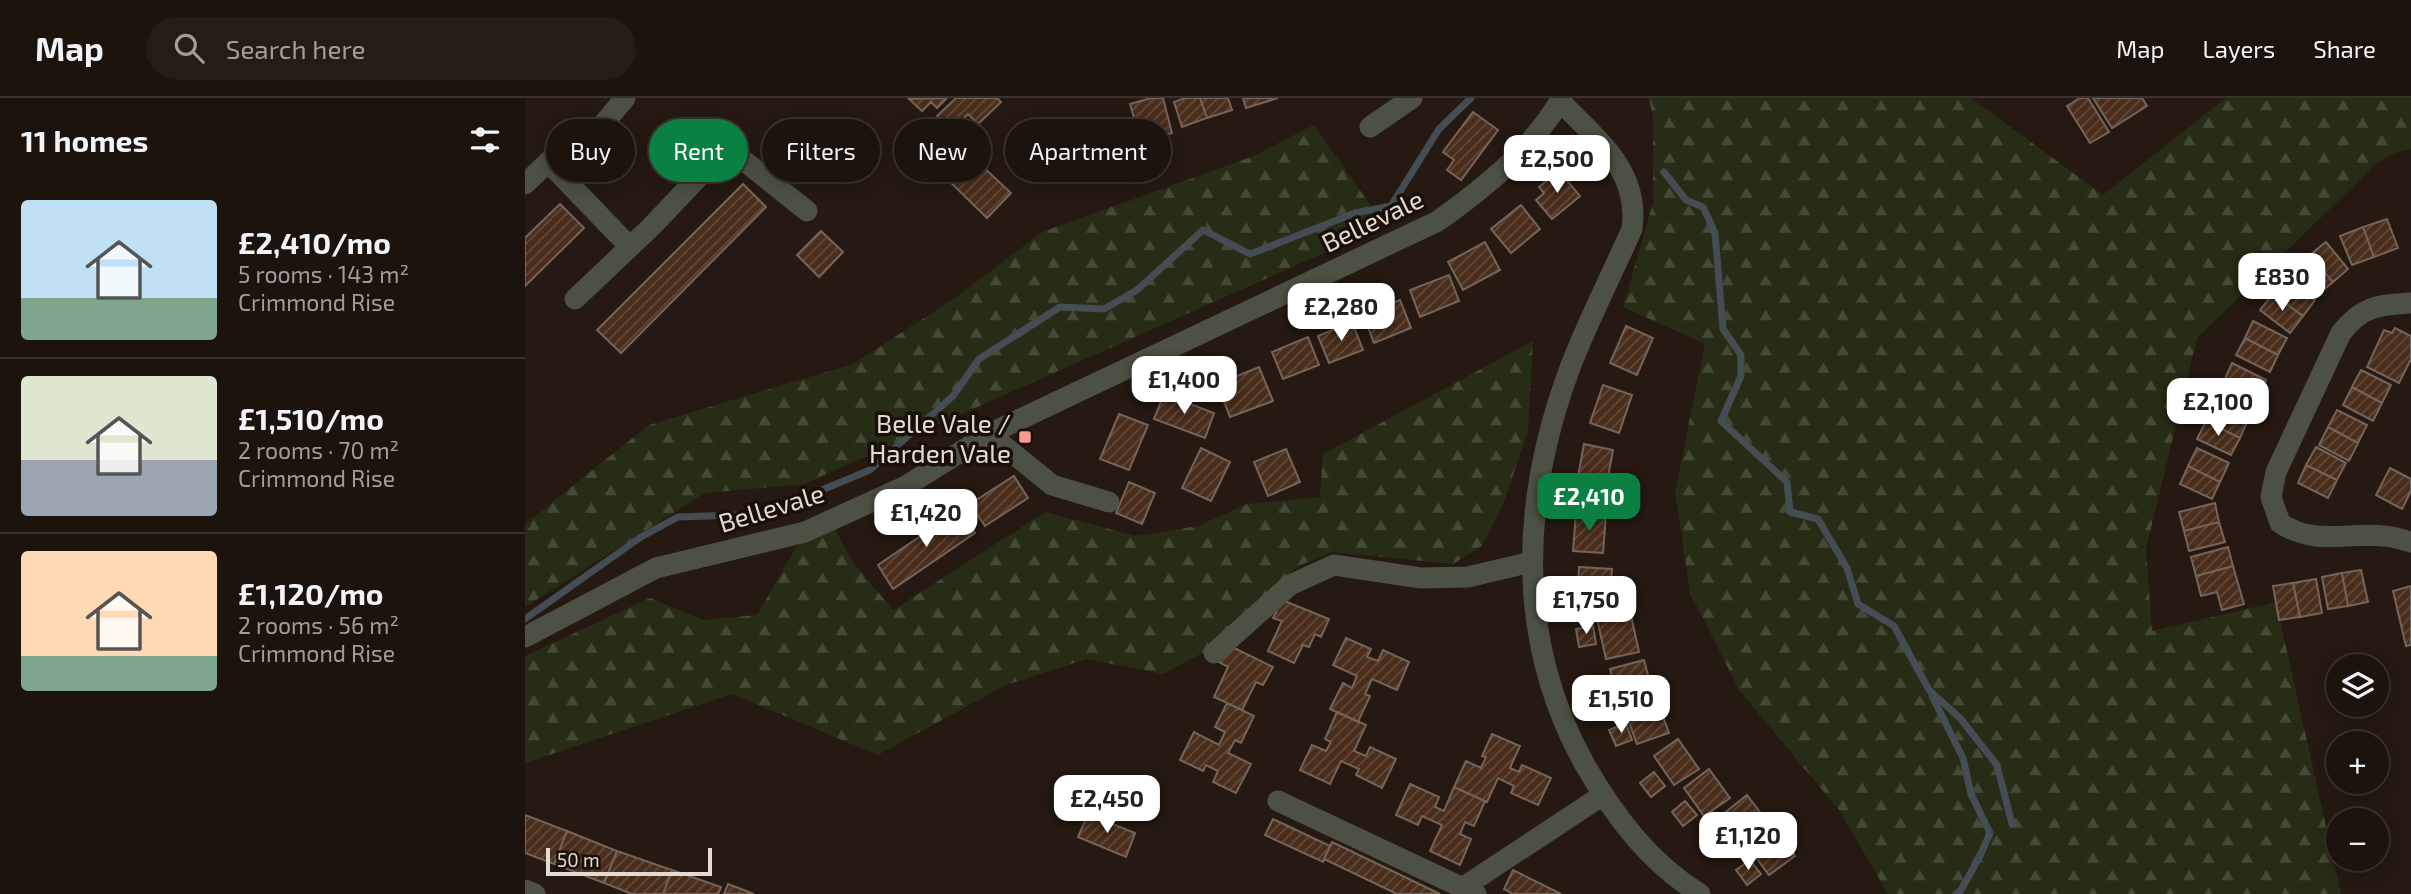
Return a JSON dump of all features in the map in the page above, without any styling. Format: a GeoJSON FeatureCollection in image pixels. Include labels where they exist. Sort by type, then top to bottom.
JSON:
{"type":"FeatureCollection","features":[{"type":"Feature","properties":{"kind":"street"},"geometry":{"type":"LineString","coordinates":[[608,119],[625,98]]}},
{"type":"Feature","properties":{"kind":"street"},"geometry":{"type":"LineString","coordinates":[[1370,127],[1412,98]]}},
{"type":"Feature","properties":{"kind":"street"},"geometry":{"type":"LineString","coordinates":[[1561,99],[1616,161],[1631,187],[1634,211],[1632,229],[1571,365],[1551,430],[1533,515],[1531,562],[1537,628],[1567,733],[1603,796],[1648,854],[1700,894]]}},
{"type":"Feature","properties":{"kind":"street","name":"Bellevale"},"geometry":{"type":"LineString","coordinates":[[525,637],[656,568],[805,532],[906,486],[989,434],[1438,221],[1485,188],[1541,129],[1561,99]]}},
{"type":"Feature","properties":{"kind":"street"},"geometry":{"type":"LineString","coordinates":[[575,299],[652,226],[727,147],[807,211]]}},
{"type":"Feature","properties":{"kind":"street"},"geometry":{"type":"LineString","coordinates":[[525,184],[546,164]]}},
{"type":"Feature","properties":{"kind":"street"},"geometry":{"type":"LineString","coordinates":[[567,182],[629,246]]}},
{"type":"Feature","properties":{"kind":"street"},"geometry":{"type":"LineString","coordinates":[[2411,303],[2368,308],[2352,318],[2341,333],[2276,472],[2271,497],[2280,523],[2302,535],[2384,536],[2411,542]]}},
{"type":"Feature","properties":{"kind":"street"},"geometry":{"type":"LineString","coordinates":[[989,434],[1052,485],[1109,502]]}},
{"type":"Feature","properties":{"kind":"street"},"geometry":{"type":"LineString","coordinates":[[1214,653],[1290,585],[1334,565],[1421,578],[1468,577],[1531,562]]}},
{"type":"Feature","properties":{"kind":"street"},"geometry":{"type":"LineString","coordinates":[[1278,801],[1469,891],[1603,796]]}},
{"type":"Feature","properties":{"kind":"street"},"geometry":{"type":"LineString","coordinates":[[525,890],[535,894]]}},
{"type":"Feature","properties":{"kind":"green space"},"geometry":{"type":"Polygon","coordinates":[[[1649,98],[1971,98],[2103,195],[2226,98],[2411,98],[2411,149],[2394,153],[2378,162],[2197,338],[2146,549],[2152,631],[2276,602],[2326,827],[2326,871],[2336,871],[2341,894],[1888,894],[1839,810],[1739,690],[1690,592],[1675,492],[1705,344],[1623,307],[1653,203],[1653,118],[1649,98]]]}},
{"type":"Feature","properties":{"kind":"green space"},"geometry":{"type":"Polygon","coordinates":[[[1314,125],[1385,226],[804,484],[705,493],[525,607],[525,524],[649,425],[853,364],[955,298],[1042,232],[1251,157],[1314,125]]]}},
{"type":"Feature","properties":{"kind":"green space"},"geometry":{"type":"Polygon","coordinates":[[[1533,341],[1528,431],[1504,502],[1482,546],[1453,564],[1332,552],[1301,565],[1278,582],[1204,652],[1163,674],[1087,659],[1006,685],[878,755],[732,694],[525,763],[525,656],[650,598],[703,620],[757,615],[797,546],[832,523],[852,561],[893,610],[1045,512],[1136,536],[1198,526],[1247,504],[1320,497],[1323,454],[1533,341]]]}},
{"type":"Feature","properties":{"kind":"building"},"geometry":{"type":"Polygon","coordinates":[[[947,98],[937,108],[931,102],[922,111],[909,99],[947,98]]]}},
{"type":"Feature","properties":{"kind":"building"},"geometry":{"type":"Polygon","coordinates":[[[956,98],[997,98],[1001,102],[983,119],[973,119],[968,114],[963,119],[940,119],[937,116],[956,98]]]}},
{"type":"Feature","properties":{"kind":"building"},"geometry":{"type":"Polygon","coordinates":[[[1151,98],[1163,98],[1168,119],[1134,119],[1130,104],[1151,98]]]}},
{"type":"Feature","properties":{"kind":"building"},"geometry":{"type":"Polygon","coordinates":[[[1185,98],[1200,98],[1207,118],[1182,127],[1174,102],[1185,98]]]}},
{"type":"Feature","properties":{"kind":"building"},"geometry":{"type":"Polygon","coordinates":[[[1200,98],[1228,98],[1232,110],[1207,118],[1200,98]]]}},
{"type":"Feature","properties":{"kind":"building"},"geometry":{"type":"Polygon","coordinates":[[[1243,98],[1278,98],[1246,108],[1243,98]]]}},
{"type":"Feature","properties":{"kind":"building"},"geometry":{"type":"Polygon","coordinates":[[[2080,98],[2088,98],[2109,132],[2090,143],[2067,106],[2080,98]]]}},
{"type":"Feature","properties":{"kind":"building"},"geometry":{"type":"Polygon","coordinates":[[[2093,98],[2142,98],[2147,106],[2112,128],[2093,98]]]}},
{"type":"Feature","properties":{"kind":"building"},"geometry":{"type":"Polygon","coordinates":[[[1473,112],[1498,130],[1461,180],[1447,170],[1454,160],[1443,152],[1473,112]]]}},
{"type":"Feature","properties":{"kind":"building"},"geometry":{"type":"Polygon","coordinates":[[[1559,171],[1580,196],[1552,219],[1536,200],[1544,193],[1539,187],[1559,171]]]}},
{"type":"Feature","properties":{"kind":"building"},"geometry":{"type":"Polygon","coordinates":[[[991,174],[1011,193],[987,218],[950,182],[991,182],[991,174]]]}},
{"type":"Feature","properties":{"kind":"building"},"geometry":{"type":"Polygon","coordinates":[[[743,184],[766,207],[621,353],[597,330],[743,184]]]}},
{"type":"Feature","properties":{"kind":"building"},"geometry":{"type":"Polygon","coordinates":[[[560,204],[584,228],[525,286],[525,238],[560,204]]]}},
{"type":"Feature","properties":{"kind":"building"},"geometry":{"type":"Polygon","coordinates":[[[1521,205],[1540,229],[1511,253],[1491,229],[1521,205]]]}},
{"type":"Feature","properties":{"kind":"building"},"geometry":{"type":"Polygon","coordinates":[[[2387,219],[2398,248],[2374,257],[2363,227],[2387,219]]]}},
{"type":"Feature","properties":{"kind":"building"},"geometry":{"type":"Polygon","coordinates":[[[2363,227],[2374,257],[2352,265],[2340,236],[2363,227]]]}},
{"type":"Feature","properties":{"kind":"building"},"geometry":{"type":"Polygon","coordinates":[[[821,231],[843,252],[819,277],[797,255],[821,231]]]}},
{"type":"Feature","properties":{"kind":"building"},"geometry":{"type":"Polygon","coordinates":[[[1485,242],[1500,270],[1463,290],[1448,262],[1485,242]]]}},
{"type":"Feature","properties":{"kind":"building"},"geometry":{"type":"Polygon","coordinates":[[[2326,242],[2348,269],[2333,282],[2310,255],[2326,242]]]}},
{"type":"Feature","properties":{"kind":"building"},"geometry":{"type":"Polygon","coordinates":[[[2310,255],[2333,282],[2317,295],[2295,268],[2310,255]]]}},
{"type":"Feature","properties":{"kind":"building"},"geometry":{"type":"Polygon","coordinates":[[[1449,275],[1459,301],[1420,317],[1410,290],[1449,275]]]}},
{"type":"Feature","properties":{"kind":"building"},"geometry":{"type":"Polygon","coordinates":[[[2285,277],[2315,300],[2303,316],[2273,294],[2285,277]]]}},
{"type":"Feature","properties":{"kind":"building"},"geometry":{"type":"Polygon","coordinates":[[[2273,294],[2303,316],[2290,333],[2260,310],[2273,294]]]}},
{"type":"Feature","properties":{"kind":"building"},"geometry":{"type":"Polygon","coordinates":[[[1400,300],[1411,328],[1374,343],[1363,314],[1400,300]]]}},
{"type":"Feature","properties":{"kind":"building"},"geometry":{"type":"Polygon","coordinates":[[[2253,321],[2287,338],[2278,355],[2245,338],[2253,321]]]}},
{"type":"Feature","properties":{"kind":"building"},"geometry":{"type":"Polygon","coordinates":[[[1352,322],[1363,350],[1329,363],[1318,336],[1352,322]]]}},
{"type":"Feature","properties":{"kind":"building"},"geometry":{"type":"Polygon","coordinates":[[[1626,326],[1653,338],[1637,375],[1610,363],[1626,326]]]}},
{"type":"Feature","properties":{"kind":"building"},"geometry":{"type":"Polygon","coordinates":[[[2395,328],[2411,336],[2411,359],[2399,383],[2367,367],[2384,330],[2392,333],[2395,328]]]}},
{"type":"Feature","properties":{"kind":"building"},"geometry":{"type":"Polygon","coordinates":[[[1308,337],[1319,365],[1283,379],[1272,352],[1308,337]]]}},
{"type":"Feature","properties":{"kind":"building"},"geometry":{"type":"Polygon","coordinates":[[[2245,338],[2278,355],[2270,372],[2236,355],[2245,338]]]}},
{"type":"Feature","properties":{"kind":"building"},"geometry":{"type":"Polygon","coordinates":[[[2232,363],[2266,380],[2258,397],[2224,381],[2232,363]]]}},
{"type":"Feature","properties":{"kind":"building"},"geometry":{"type":"Polygon","coordinates":[[[1259,367],[1273,401],[1230,417],[1217,384],[1259,367]]]}},
{"type":"Feature","properties":{"kind":"building"},"geometry":{"type":"Polygon","coordinates":[[[2361,370],[2391,385],[2382,403],[2352,387],[2361,370]]]}},
{"type":"Feature","properties":{"kind":"building"},"geometry":{"type":"Polygon","coordinates":[[[2224,381],[2258,397],[2250,415],[2215,398],[2224,381]]]}},
{"type":"Feature","properties":{"kind":"building"},"geometry":{"type":"Polygon","coordinates":[[[1603,385],[1632,395],[1619,433],[1590,423],[1603,385]]]}},
{"type":"Feature","properties":{"kind":"building"},"geometry":{"type":"Polygon","coordinates":[[[2352,387],[2382,403],[2373,421],[2343,405],[2352,387]]]}},
{"type":"Feature","properties":{"kind":"building"},"geometry":{"type":"Polygon","coordinates":[[[1164,394],[1214,413],[1205,438],[1154,419],[1164,394]]]}},
{"type":"Feature","properties":{"kind":"building"},"geometry":{"type":"Polygon","coordinates":[[[2215,403],[2248,420],[2240,438],[2206,421],[2215,403]]]}},
{"type":"Feature","properties":{"kind":"building"},"geometry":{"type":"Polygon","coordinates":[[[2337,410],[2367,425],[2358,443],[2328,427],[2337,410]]]}},
{"type":"Feature","properties":{"kind":"building"},"geometry":{"type":"Polygon","coordinates":[[[1119,414],[1148,425],[1129,470],[1100,459],[1119,414]]]}},
{"type":"Feature","properties":{"kind":"building"},"geometry":{"type":"Polygon","coordinates":[[[2206,421],[2240,438],[2231,455],[2197,439],[2206,421]]]}},
{"type":"Feature","properties":{"kind":"building"},"geometry":{"type":"Polygon","coordinates":[[[2328,427],[2358,443],[2349,461],[2319,445],[2328,427]]]}},
{"type":"Feature","properties":{"kind":"building"},"geometry":{"type":"Polygon","coordinates":[[[1584,444],[1613,450],[1605,493],[1576,487],[1584,444]]]}},
{"type":"Feature","properties":{"kind":"building"},"geometry":{"type":"Polygon","coordinates":[[[2316,447],[2346,463],[2337,480],[2306,465],[2316,447]]]}},
{"type":"Feature","properties":{"kind":"building"},"geometry":{"type":"Polygon","coordinates":[[[1201,448],[1230,462],[1211,501],[1182,488],[1201,448]]]}},
{"type":"Feature","properties":{"kind":"building"},"geometry":{"type":"Polygon","coordinates":[[[2197,448],[2229,463],[2220,482],[2188,466],[2197,448]]]}},
{"type":"Feature","properties":{"kind":"building"},"geometry":{"type":"Polygon","coordinates":[[[1286,449],[1300,482],[1268,496],[1254,462],[1286,449]]]}},
{"type":"Feature","properties":{"kind":"building"},"geometry":{"type":"Polygon","coordinates":[[[2306,465],[2337,480],[2328,498],[2298,483],[2306,465]]]}},
{"type":"Feature","properties":{"kind":"building"},"geometry":{"type":"Polygon","coordinates":[[[2188,466],[2220,482],[2212,499],[2180,484],[2188,466]]]}},
{"type":"Feature","properties":{"kind":"building"},"geometry":{"type":"Polygon","coordinates":[[[2390,468],[2411,479],[2411,491],[2402,509],[2376,495],[2390,468]]]}},
{"type":"Feature","properties":{"kind":"building"},"geometry":{"type":"Polygon","coordinates":[[[1014,476],[1028,498],[985,526],[970,504],[1014,476]]]}},
{"type":"Feature","properties":{"kind":"building"},"geometry":{"type":"Polygon","coordinates":[[[1129,482],[1155,493],[1142,524],[1116,513],[1129,482]]]}},
{"type":"Feature","properties":{"kind":"building"},"geometry":{"type":"Polygon","coordinates":[[[2215,503],[2219,522],[2184,531],[2179,512],[2215,503]]]}},
{"type":"Feature","properties":{"kind":"building"},"geometry":{"type":"Polygon","coordinates":[[[959,510],[975,533],[893,589],[878,565],[959,510]]]}},
{"type":"Feature","properties":{"kind":"building"},"geometry":{"type":"Polygon","coordinates":[[[1576,512],[1606,515],[1603,553],[1573,551],[1576,512]]]}},
{"type":"Feature","properties":{"kind":"building"},"geometry":{"type":"Polygon","coordinates":[[[2219,522],[2225,542],[2189,551],[2184,531],[2219,522]]]}},
{"type":"Feature","properties":{"kind":"building"},"geometry":{"type":"Polygon","coordinates":[[[2228,547],[2233,566],[2196,576],[2191,557],[2228,547]]]}},
{"type":"Feature","properties":{"kind":"building"},"geometry":{"type":"Polygon","coordinates":[[[2233,566],[2244,604],[2222,610],[2217,592],[2201,596],[2196,576],[2233,566]]]}},
{"type":"Feature","properties":{"kind":"building"},"geometry":{"type":"Polygon","coordinates":[[[1579,567],[1612,569],[1609,604],[1577,602],[1579,567]]]}},
{"type":"Feature","properties":{"kind":"building"},"geometry":{"type":"Polygon","coordinates":[[[2361,570],[2368,602],[2348,606],[2342,573],[2361,570]]]}},
{"type":"Feature","properties":{"kind":"building"},"geometry":{"type":"Polygon","coordinates":[[[2342,573],[2348,606],[2328,609],[2322,577],[2342,573]]]}},
{"type":"Feature","properties":{"kind":"building"},"geometry":{"type":"Polygon","coordinates":[[[2316,579],[2322,613],[2300,617],[2293,583],[2316,579]]]}},
{"type":"Feature","properties":{"kind":"building"},"geometry":{"type":"Polygon","coordinates":[[[2293,583],[2300,617],[2279,620],[2273,586],[2293,583]]]}},
{"type":"Feature","properties":{"kind":"building"},"geometry":{"type":"Polygon","coordinates":[[[2411,586],[2411,645],[2406,646],[2393,591],[2411,586]]]}},
{"type":"Feature","properties":{"kind":"building"},"geometry":{"type":"Polygon","coordinates":[[[1282,600],[1329,619],[1321,637],[1315,634],[1309,647],[1303,645],[1294,663],[1268,651],[1282,621],[1273,618],[1282,600]]]}},
{"type":"Feature","properties":{"kind":"building"},"geometry":{"type":"Polygon","coordinates":[[[1630,611],[1639,652],[1606,659],[1597,619],[1630,611]]]}},
{"type":"Feature","properties":{"kind":"building"},"geometry":{"type":"Polygon","coordinates":[[[1593,626],[1596,644],[1579,647],[1576,629],[1593,626]]]}},
{"type":"Feature","properties":{"kind":"building"},"geometry":{"type":"Polygon","coordinates":[[[1346,638],[1371,649],[1367,657],[1378,661],[1383,650],[1409,662],[1397,690],[1372,679],[1365,694],[1370,696],[1358,722],[1330,709],[1343,683],[1352,688],[1357,676],[1333,665],[1346,638]]]}},
{"type":"Feature","properties":{"kind":"building"},"geometry":{"type":"Polygon","coordinates":[[[1228,645],[1273,667],[1263,685],[1256,682],[1242,710],[1214,697],[1228,667],[1219,662],[1228,645]]]}},
{"type":"Feature","properties":{"kind":"building"},"geometry":{"type":"Polygon","coordinates":[[[1644,660],[1653,694],[1619,703],[1610,669],[1644,660]]]}},
{"type":"Feature","properties":{"kind":"building"},"geometry":{"type":"Polygon","coordinates":[[[1609,676],[1613,694],[1596,698],[1591,681],[1609,676]]]}},
{"type":"Feature","properties":{"kind":"building"},"geometry":{"type":"Polygon","coordinates":[[[1657,700],[1669,733],[1637,744],[1625,711],[1657,700]]]}},
{"type":"Feature","properties":{"kind":"building"},"geometry":{"type":"Polygon","coordinates":[[[1227,703],[1254,716],[1241,743],[1235,740],[1228,753],[1251,764],[1236,793],[1213,782],[1218,771],[1206,765],[1203,771],[1180,760],[1194,732],[1219,745],[1225,732],[1215,727],[1227,703]]]}},
{"type":"Feature","properties":{"kind":"building"},"geometry":{"type":"Polygon","coordinates":[[[1337,712],[1366,725],[1354,751],[1366,756],[1370,747],[1396,759],[1382,788],[1356,775],[1359,769],[1341,761],[1330,784],[1300,770],[1312,745],[1326,751],[1331,742],[1325,739],[1337,712]]]}},
{"type":"Feature","properties":{"kind":"building"},"geometry":{"type":"Polygon","coordinates":[[[1626,723],[1632,740],[1616,746],[1609,730],[1626,723]]]}},
{"type":"Feature","properties":{"kind":"building"},"geometry":{"type":"Polygon","coordinates":[[[1492,734],[1520,746],[1510,768],[1519,772],[1522,765],[1551,778],[1538,805],[1511,793],[1514,786],[1498,778],[1487,802],[1454,787],[1466,761],[1481,768],[1486,757],[1482,756],[1492,734]]]}},
{"type":"Feature","properties":{"kind":"building"},"geometry":{"type":"Polygon","coordinates":[[[1678,739],[1699,769],[1674,785],[1654,756],[1678,739]]]}},
{"type":"Feature","properties":{"kind":"building"},"geometry":{"type":"Polygon","coordinates":[[[1709,769],[1730,798],[1704,816],[1684,788],[1709,769]]]}},
{"type":"Feature","properties":{"kind":"building"},"geometry":{"type":"Polygon","coordinates":[[[1654,772],[1665,786],[1651,797],[1640,783],[1654,772]]]}},
{"type":"Feature","properties":{"kind":"building"},"geometry":{"type":"Polygon","coordinates":[[[1410,784],[1439,797],[1435,807],[1444,811],[1454,787],[1485,801],[1474,826],[1465,822],[1460,834],[1471,839],[1460,865],[1430,851],[1442,825],[1422,816],[1418,825],[1396,815],[1410,784]]]}},
{"type":"Feature","properties":{"kind":"building"},"geometry":{"type":"Polygon","coordinates":[[[1747,795],[1766,820],[1741,840],[1722,815],[1747,795]]]}},
{"type":"Feature","properties":{"kind":"building"},"geometry":{"type":"Polygon","coordinates":[[[1685,801],[1697,815],[1683,826],[1672,812],[1685,801]]]}},
{"type":"Feature","properties":{"kind":"building"},"geometry":{"type":"Polygon","coordinates":[[[1088,814],[1135,833],[1126,857],[1078,837],[1088,814]]]}},
{"type":"Feature","properties":{"kind":"building"},"geometry":{"type":"Polygon","coordinates":[[[525,815],[567,831],[554,864],[525,853],[525,815]]]}},
{"type":"Feature","properties":{"kind":"building"},"geometry":{"type":"Polygon","coordinates":[[[1273,819],[1330,846],[1323,862],[1265,835],[1273,819]]]}},
{"type":"Feature","properties":{"kind":"building"},"geometry":{"type":"Polygon","coordinates":[[[1724,826],[1735,840],[1721,851],[1710,837],[1724,826]]]}},
{"type":"Feature","properties":{"kind":"building"},"geometry":{"type":"Polygon","coordinates":[[[1774,827],[1795,856],[1769,875],[1748,847],[1774,827]]]}},
{"type":"Feature","properties":{"kind":"building"},"geometry":{"type":"Polygon","coordinates":[[[567,831],[617,851],[604,883],[554,864],[567,831]]]}},
{"type":"Feature","properties":{"kind":"building"},"geometry":{"type":"Polygon","coordinates":[[[1332,842],[1440,894],[1397,894],[1324,859],[1332,842]]]}},
{"type":"Feature","properties":{"kind":"building"},"geometry":{"type":"Polygon","coordinates":[[[617,851],[672,870],[663,894],[632,894],[604,883],[617,851]]]}},
{"type":"Feature","properties":{"kind":"building"},"geometry":{"type":"Polygon","coordinates":[[[1750,860],[1761,874],[1747,885],[1736,870],[1750,860]]]}},
{"type":"Feature","properties":{"kind":"building"},"geometry":{"type":"Polygon","coordinates":[[[672,870],[721,887],[718,894],[663,894],[672,870]]]}},
{"type":"Feature","properties":{"kind":"building"},"geometry":{"type":"Polygon","coordinates":[[[1513,870],[1561,894],[1513,894],[1504,889],[1513,870]]]}},
{"type":"Feature","properties":{"kind":"building"},"geometry":{"type":"Polygon","coordinates":[[[728,884],[754,894],[724,894],[728,884]]]}},
{"type":"Feature","properties":{"kind":"waterway"},"geometry":{"type":"LineString","coordinates":[[525,619],[641,537],[678,517],[764,514],[870,470],[953,396],[979,359],[1060,307],[1104,309],[1137,290],[1203,230],[1250,254],[1355,213],[1391,206],[1439,129],[1471,98]]}},
{"type":"Feature","properties":{"kind":"waterway"},"geometry":{"type":"LineString","coordinates":[[1664,172],[1686,200],[1703,207],[1715,233],[1723,329],[1741,355],[1741,376],[1721,421],[1787,482],[1790,512],[1818,519],[1847,568],[1858,604],[1894,626],[1929,690],[1960,718],[1997,765],[2012,824]]}},
{"type":"Feature","properties":{"kind":"waterway"},"geometry":{"type":"LineString","coordinates":[[1932,696],[1963,758],[1971,794],[1990,833],[1980,856],[1956,894]]}},
{"type":"Feature","properties":{"kind":"place","name":"Belle Vale / Harden Vale"},"geometry":{"type":"Point","coordinates":[1025,437]}}]}
